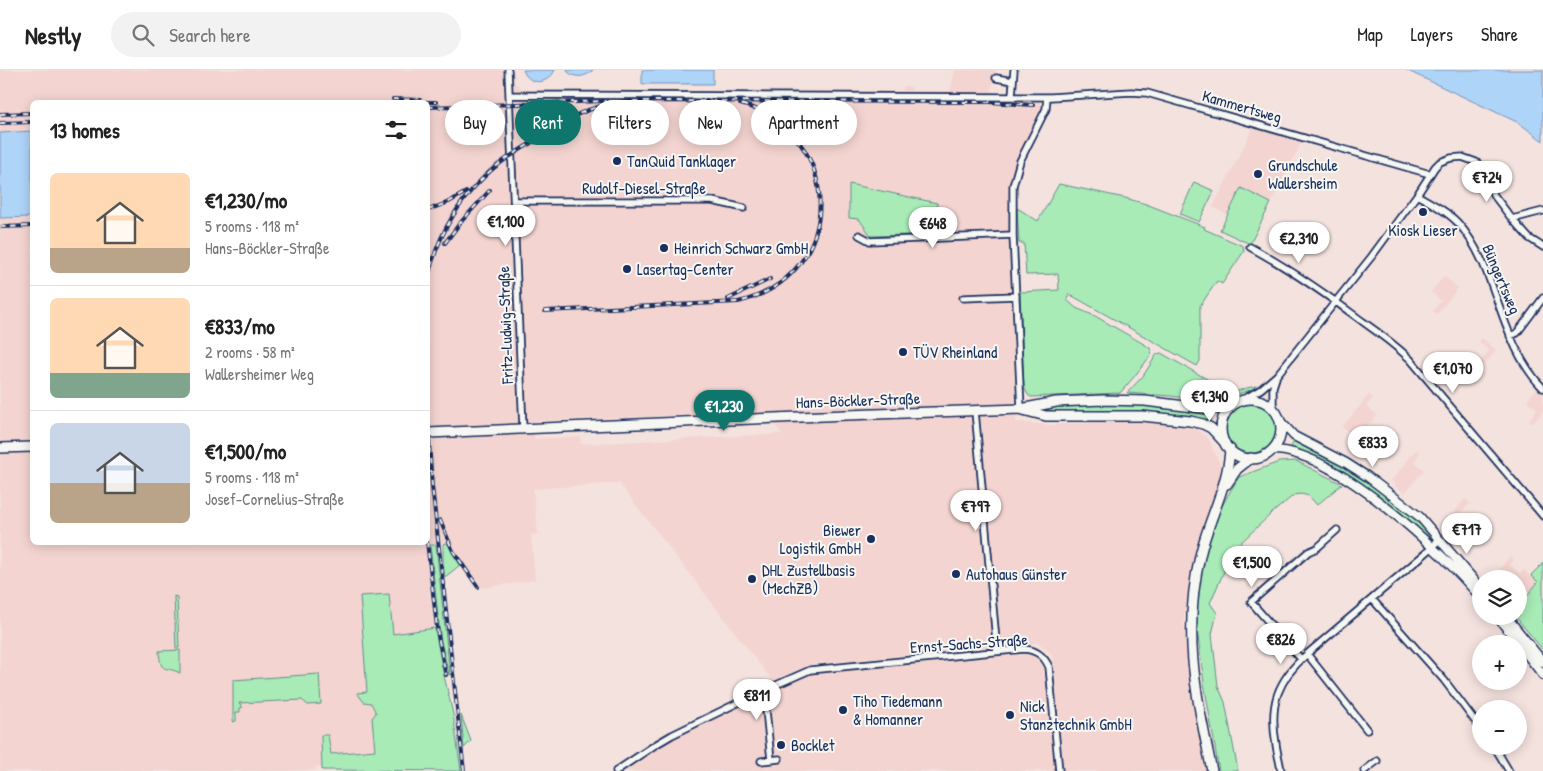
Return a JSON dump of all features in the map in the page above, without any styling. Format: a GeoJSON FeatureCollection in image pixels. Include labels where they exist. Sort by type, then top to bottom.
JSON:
{"type":"FeatureCollection","features":[{"type":"Feature","properties":{"kind":"main road","name":"Hans-Böckler-Straße"},"geometry":{"type":"LineString","coordinates":[[430,433],[1021,409],[1056,402],[1118,400],[1165,403],[1209,409],[1230,407]]}},
{"type":"Feature","properties":{"kind":"main road"},"geometry":{"type":"LineString","coordinates":[[1212,771],[1195,684],[1191,617],[1194,584],[1209,523],[1228,469],[1227,446],[1222,432],[1224,417],[1230,407],[1244,400],[1260,400],[1273,408],[1280,421],[1280,437],[1272,450],[1262,456],[1251,458],[1239,456],[1227,446]]}},
{"type":"Feature","properties":{"kind":"main road","name":"Hans-Böckler-Straße"},"geometry":{"type":"LineString","coordinates":[[1021,409],[1046,416],[1136,415],[1190,421],[1210,428],[1227,446]]}},
{"type":"Feature","properties":{"kind":"main road"},"geometry":{"type":"LineString","coordinates":[[0,448],[30,446]]}},
{"type":"Feature","properties":{"kind":"main road"},"geometry":{"type":"LineString","coordinates":[[1221,492],[1237,470],[1251,458]]}},
{"type":"Feature","properties":{"kind":"street","name":"Fritz-Ludwig-Straße"},"geometry":{"type":"LineString","coordinates":[[508,70],[523,429]]}},
{"type":"Feature","properties":{"kind":"street"},"geometry":{"type":"LineString","coordinates":[[1012,96],[1014,70]]}},
{"type":"Feature","properties":{"kind":"street"},"geometry":{"type":"LineString","coordinates":[[996,78],[1013,81]]}},
{"type":"Feature","properties":{"kind":"street","name":"Kammertsweg"},"geometry":{"type":"LineString","coordinates":[[510,95],[1048,97],[1131,92],[1147,93],[1430,174]]}},
{"type":"Feature","properties":{"kind":"street"},"geometry":{"type":"LineString","coordinates":[[1021,409],[1013,235],[1013,186],[1020,161],[1046,110],[1048,97]]}},
{"type":"Feature","properties":{"kind":"street"},"geometry":{"type":"LineString","coordinates":[[1244,400],[1277,375],[1372,256],[1440,162],[1462,157],[1476,162],[1485,171],[1493,194],[1502,207],[1529,238],[1543,247]]}},
{"type":"Feature","properties":{"kind":"street","name":"Büngertsweg"},"geometry":{"type":"LineString","coordinates":[[1417,194],[1458,222],[1468,236],[1481,260],[1510,336],[1526,367],[1543,388]]}},
{"type":"Feature","properties":{"kind":"street","name":"Rudolf-Diesel-Straße"},"geometry":{"type":"LineString","coordinates":[[514,201],[712,201],[744,208]]}},
{"type":"Feature","properties":{"kind":"street"},"geometry":{"type":"LineString","coordinates":[[1512,219],[1543,211]]}},
{"type":"Feature","properties":{"kind":"street"},"geometry":{"type":"LineString","coordinates":[[859,235],[870,241],[1013,235]]}},
{"type":"Feature","properties":{"kind":"street"},"geometry":{"type":"LineString","coordinates":[[1250,247],[1283,265],[1336,301],[1410,359],[1543,516]]}},
{"type":"Feature","properties":{"kind":"street"},"geometry":{"type":"LineString","coordinates":[[963,298],[1016,296]]}},
{"type":"Feature","properties":{"kind":"street"},"geometry":{"type":"LineString","coordinates":[[1510,336],[1517,332],[1543,298]]}},
{"type":"Feature","properties":{"kind":"street"},"geometry":{"type":"LineString","coordinates":[[1273,408],[1273,387],[1277,375]]}},
{"type":"Feature","properties":{"kind":"street"},"geometry":{"type":"LineString","coordinates":[[975,410],[997,651]]}},
{"type":"Feature","properties":{"kind":"street"},"geometry":{"type":"LineString","coordinates":[[1280,421],[1294,436],[1368,477],[1420,517],[1472,577]]}},
{"type":"Feature","properties":{"kind":"street"},"geometry":{"type":"LineString","coordinates":[[1272,450],[1296,453],[1348,480],[1399,518],[1432,546],[1472,588]]}},
{"type":"Feature","properties":{"kind":"street"},"geometry":{"type":"LineString","coordinates":[[1301,659],[1251,602],[1308,552],[1316,548],[1337,530]]}},
{"type":"Feature","properties":{"kind":"street"},"geometry":{"type":"LineString","coordinates":[[1281,771],[1275,743],[1275,705],[1283,680],[1301,659],[1415,563],[1436,543],[1437,536]]}},
{"type":"Feature","properties":{"kind":"street"},"geometry":{"type":"LineString","coordinates":[[1372,599],[1440,675],[1472,717]]}},
{"type":"Feature","properties":{"kind":"street"},"geometry":{"type":"LineString","coordinates":[[1504,625],[1543,675]]}},
{"type":"Feature","properties":{"kind":"street"},"geometry":{"type":"LineString","coordinates":[[1513,625],[1543,662]]}},
{"type":"Feature","properties":{"kind":"street","name":"Ernst-Sachs-Straße"},"geometry":{"type":"LineString","coordinates":[[616,771],[672,735],[764,690],[810,670],[997,651],[1030,650],[1042,656],[1046,661],[1050,676],[1059,771]]}},
{"type":"Feature","properties":{"kind":"street"},"geometry":{"type":"LineString","coordinates":[[1307,654],[1367,730]]}},
{"type":"Feature","properties":{"kind":"street"},"geometry":{"type":"LineString","coordinates":[[764,690],[771,760]]}},
{"type":"Feature","properties":{"kind":"street"},"geometry":{"type":"LineString","coordinates":[[1499,755],[1508,771]]}},
{"type":"Feature","properties":{"kind":"street"},"geometry":{"type":"LineString","coordinates":[[761,761],[779,759]]}},
{"type":"Feature","properties":{"kind":"street"},"geometry":{"type":"LineString","coordinates":[[1364,771],[1377,761]]}},
{"type":"Feature","properties":{"kind":"shaded area"},"geometry":{"type":"Polygon","coordinates":[[[0,70],[514,70],[515,83],[523,90],[902,91],[904,86],[911,87],[913,91],[950,91],[955,70],[996,70],[989,99],[1032,99],[1038,100],[1044,106],[1018,160],[1010,186],[1016,422],[1051,425],[1108,421],[1143,422],[1191,428],[1198,430],[1208,438],[1220,464],[1221,474],[1203,524],[1183,623],[1192,692],[1207,771],[1063,771],[1054,665],[1048,650],[1038,643],[811,664],[773,681],[619,483],[533,489],[538,534],[531,535],[535,580],[482,588],[463,562],[460,565],[447,543],[431,545],[435,587],[429,588],[435,628],[393,634],[367,692],[357,693],[371,703],[376,713],[372,718],[375,750],[331,754],[328,735],[322,735],[322,767],[316,767],[315,770],[0,771],[0,218],[30,217],[30,545],[430,545],[430,100],[30,100],[30,131],[0,133],[0,70]],[[766,412],[534,421],[534,439],[580,437],[581,444],[782,434],[766,412]]]}},
{"type":"Feature","properties":{"kind":"shaded area","name":"Grundschule Wallersheim"},"geometry":{"type":"Polygon","coordinates":[[[1253,128],[1302,141],[1271,203],[1242,188],[1228,215],[1213,207],[1253,128]]]}},
{"type":"Feature","properties":{"kind":"shaded area"},"geometry":{"type":"Polygon","coordinates":[[[1444,276],[1458,288],[1437,314],[1433,311],[1441,301],[1431,292],[1444,276]]]}},
{"type":"Feature","properties":{"kind":"shaded area"},"geometry":{"type":"Polygon","coordinates":[[[1482,338],[1496,350],[1482,368],[1478,365],[1489,351],[1479,342],[1482,338]]]}},
{"type":"Feature","properties":{"kind":"shaded area"},"geometry":{"type":"Polygon","coordinates":[[[1538,387],[1543,391],[1543,411],[1533,423],[1529,420],[1537,409],[1527,401],[1538,387]]]}},
{"type":"Feature","properties":{"kind":"shaded area"},"geometry":{"type":"Polygon","coordinates":[[[1369,395],[1373,398],[1366,406],[1377,415],[1357,439],[1342,427],[1369,395]]]}},
{"type":"Feature","properties":{"kind":"shaded area"},"geometry":{"type":"Polygon","coordinates":[[[1416,450],[1420,453],[1414,461],[1424,470],[1405,493],[1391,481],[1416,450]]]}},
{"type":"Feature","properties":{"kind":"shaded area"},"geometry":{"type":"Polygon","coordinates":[[[1465,499],[1470,503],[1459,515],[1470,523],[1452,545],[1440,530],[1465,499]]]}},
{"type":"Feature","properties":{"kind":"shaded area"},"geometry":{"type":"Polygon","coordinates":[[[1510,556],[1514,559],[1510,565],[1516,570],[1499,570],[1510,556]]]}},
{"type":"Feature","properties":{"kind":"shaded area"},"geometry":{"type":"Polygon","coordinates":[[[1527,572],[1539,582],[1527,596],[1527,572]]]}},
{"type":"Feature","properties":{"kind":"shaded area"},"geometry":{"type":"Polygon","coordinates":[[[1025,654],[1038,658],[1044,670],[1055,771],[621,771],[672,738],[731,711],[751,699],[815,672],[1025,654]]]}},
{"type":"Feature","properties":{"kind":"green space"},"geometry":{"type":"Polygon","coordinates":[[[1194,182],[1214,191],[1199,222],[1180,214],[1194,182]]]}},
{"type":"Feature","properties":{"kind":"green space"},"geometry":{"type":"Polygon","coordinates":[[[849,184],[937,203],[937,234],[871,236],[859,219],[849,218],[849,184]]]}},
{"type":"Feature","properties":{"kind":"green space"},"geometry":{"type":"Polygon","coordinates":[[[1059,184],[1146,204],[1205,227],[1204,229],[1243,246],[1244,251],[1222,284],[1217,281],[1200,306],[1200,361],[1197,366],[1069,294],[1067,300],[1076,308],[1095,316],[1142,343],[1150,348],[1152,354],[1120,393],[1031,397],[1028,395],[1024,387],[1020,292],[1059,290],[1058,274],[1026,275],[1024,243],[1019,243],[1017,208],[1038,221],[1059,184]]]}},
{"type":"Feature","properties":{"kind":"green space"},"geometry":{"type":"Polygon","coordinates":[[[1241,188],[1271,203],[1250,244],[1220,230],[1241,188]]]}},
{"type":"Feature","properties":{"kind":"green space"},"geometry":{"type":"Polygon","coordinates":[[[1161,353],[1229,391],[1212,402],[1171,396],[1127,393],[1143,376],[1157,354],[1161,353]]]}},
{"type":"Feature","properties":{"kind":"green space"},"geometry":{"type":"Polygon","coordinates":[[[1256,386],[1259,387],[1235,395],[1218,406],[1215,405],[1234,392],[1256,386]]]}},
{"type":"Feature","properties":{"kind":"green space"},"geometry":{"type":"Polygon","coordinates":[[[1118,402],[1211,412],[1212,416],[1209,423],[1049,414],[1039,411],[1040,407],[1118,402]]]}},
{"type":"Feature","properties":{"kind":"green space"},"geometry":{"type":"Polygon","coordinates":[[[1246,403],[1256,403],[1269,410],[1276,423],[1276,433],[1269,446],[1256,453],[1246,453],[1237,449],[1230,442],[1226,433],[1226,423],[1230,414],[1237,407],[1246,403]]]}},
{"type":"Feature","properties":{"kind":"green space"},"geometry":{"type":"Polygon","coordinates":[[[1295,439],[1349,468],[1390,497],[1435,538],[1432,543],[1400,516],[1308,456],[1290,449],[1295,439]]]}},
{"type":"Feature","properties":{"kind":"green space"},"geometry":{"type":"Polygon","coordinates":[[[1296,461],[1342,484],[1317,505],[1309,496],[1294,495],[1272,513],[1234,549],[1210,603],[1217,613],[1212,634],[1218,686],[1225,702],[1238,771],[1219,771],[1196,621],[1200,578],[1206,551],[1220,510],[1239,477],[1279,462],[1296,461]]]}},
{"type":"Feature","properties":{"kind":"green space"},"geometry":{"type":"Polygon","coordinates":[[[447,543],[460,565],[445,577],[443,544],[447,543]]]}},
{"type":"Feature","properties":{"kind":"green space"},"geometry":{"type":"Polygon","coordinates":[[[430,545],[436,545],[450,675],[441,642],[430,545]]]}},
{"type":"Feature","properties":{"kind":"green space"},"geometry":{"type":"Polygon","coordinates":[[[1543,563],[1543,650],[1522,625],[1527,625],[1527,596],[1538,582],[1531,575],[1543,563]]]}},
{"type":"Feature","properties":{"kind":"green space"},"geometry":{"type":"Polygon","coordinates":[[[389,594],[393,634],[435,628],[453,714],[461,771],[322,770],[321,735],[328,735],[331,754],[375,750],[372,718],[376,713],[371,703],[364,702],[357,693],[367,692],[360,596],[389,594]]]}},
{"type":"Feature","properties":{"kind":"green space"},"geometry":{"type":"Polygon","coordinates":[[[174,596],[177,597],[179,648],[176,648],[174,596]]]}},
{"type":"Feature","properties":{"kind":"green space"},"geometry":{"type":"Polygon","coordinates":[[[180,650],[180,673],[162,666],[159,651],[180,650]]]}},
{"type":"Feature","properties":{"kind":"green space"},"geometry":{"type":"Polygon","coordinates":[[[319,674],[321,704],[308,705],[302,700],[239,703],[243,707],[240,708],[240,712],[236,712],[236,721],[233,722],[233,680],[319,674]]]}},
{"type":"Feature","properties":{"kind":"green space"},"geometry":{"type":"Polygon","coordinates":[[[461,715],[471,741],[464,748],[461,715]]]}},
{"type":"Feature","properties":{"kind":"water"},"geometry":{"type":"Polygon","coordinates":[[[523,70],[555,70],[548,79],[539,82],[530,79],[523,70]]]}},
{"type":"Feature","properties":{"kind":"water"},"geometry":{"type":"Polygon","coordinates":[[[566,70],[593,70],[587,75],[576,76],[566,70]]]}},
{"type":"Feature","properties":{"kind":"water"},"geometry":{"type":"Polygon","coordinates":[[[642,70],[713,70],[713,84],[642,84],[642,70]]]}},
{"type":"Feature","properties":{"kind":"water"},"geometry":{"type":"Polygon","coordinates":[[[1406,70],[1543,70],[1543,141],[1519,123],[1406,70]]]}},
{"type":"Feature","properties":{"kind":"water"},"geometry":{"type":"Polygon","coordinates":[[[30,131],[30,217],[0,218],[0,133],[30,131]]]}},
{"type":"Feature","properties":{"kind":"railway"},"geometry":{"type":"LineString","coordinates":[[393,99],[420,100]]}},
{"type":"Feature","properties":{"kind":"railway"},"geometry":{"type":"LineString","coordinates":[[430,270],[442,236],[449,223],[465,198],[485,176],[505,159],[562,123],[588,110],[617,103],[636,101],[990,102],[1033,105]]}},
{"type":"Feature","properties":{"kind":"railway"},"geometry":{"type":"LineString","coordinates":[[430,102],[436,102]]}},
{"type":"Feature","properties":{"kind":"railway"},"geometry":{"type":"LineString","coordinates":[[430,107],[591,102]]}},
{"type":"Feature","properties":{"kind":"railway"},"geometry":{"type":"LineString","coordinates":[[545,311],[738,302],[774,287],[800,264],[815,235],[820,203],[814,171],[799,142],[774,119],[741,104]]}},
{"type":"Feature","properties":{"kind":"railway"},"geometry":{"type":"LineString","coordinates":[[0,114],[30,113]]}},
{"type":"Feature","properties":{"kind":"railway"},"geometry":{"type":"LineString","coordinates":[[0,123],[30,122]]}},
{"type":"Feature","properties":{"kind":"railway"},"geometry":{"type":"LineString","coordinates":[[445,243],[460,223],[490,190]]}},
{"type":"Feature","properties":{"kind":"railway"},"geometry":{"type":"LineString","coordinates":[[430,209],[449,202],[466,192]]}},
{"type":"Feature","properties":{"kind":"railway"},"geometry":{"type":"LineString","coordinates":[[0,227],[30,226]]}},
{"type":"Feature","properties":{"kind":"railway"},"geometry":{"type":"LineString","coordinates":[[728,299],[770,279]]}},
{"type":"Feature","properties":{"kind":"railway"},"geometry":{"type":"LineString","coordinates":[[430,456],[464,771]]}},
{"type":"Feature","properties":{"kind":"railway"},"geometry":{"type":"LineString","coordinates":[[440,520],[453,551],[478,587]]}},
{"type":"Feature","properties":{"kind":"railway"},"geometry":{"type":"LineString","coordinates":[[427,545],[438,636],[446,675]]}},
{"type":"Feature","properties":{"kind":"place","name":"TanQuid Tanklager"},"geometry":{"type":"Point","coordinates":[617,161]}},
{"type":"Feature","properties":{"kind":"place","name":"Grundschule Wallersheim"},"geometry":{"type":"Point","coordinates":[1258,174]}},
{"type":"Feature","properties":{"kind":"place","name":"Kiosk Lieser"},"geometry":{"type":"Point","coordinates":[1423,212]}},
{"type":"Feature","properties":{"kind":"place","name":"Heinrich Schwarz GmbH"},"geometry":{"type":"Point","coordinates":[664,248]}},
{"type":"Feature","properties":{"kind":"place","name":"Lasertag-Center"},"geometry":{"type":"Point","coordinates":[627,269]}},
{"type":"Feature","properties":{"kind":"place","name":"TÜV Rheinland"},"geometry":{"type":"Point","coordinates":[903,352]}},
{"type":"Feature","properties":{"kind":"place","name":"Biewer Logistik GmbH"},"geometry":{"type":"Point","coordinates":[871,539]}},
{"type":"Feature","properties":{"kind":"place","name":"Autohaus Günster"},"geometry":{"type":"Point","coordinates":[956,574]}},
{"type":"Feature","properties":{"kind":"place","name":"DHL Zustellbasis (MechZB)"},"geometry":{"type":"Point","coordinates":[752,579]}},
{"type":"Feature","properties":{"kind":"place","name":"Tiho Tiedemann & Homanner"},"geometry":{"type":"Point","coordinates":[843,710]}},
{"type":"Feature","properties":{"kind":"place","name":"Nick Stanztechnik GmbH"},"geometry":{"type":"Point","coordinates":[1010,715]}},
{"type":"Feature","properties":{"kind":"place","name":"Bocklet"},"geometry":{"type":"Point","coordinates":[781,745]}}]}
